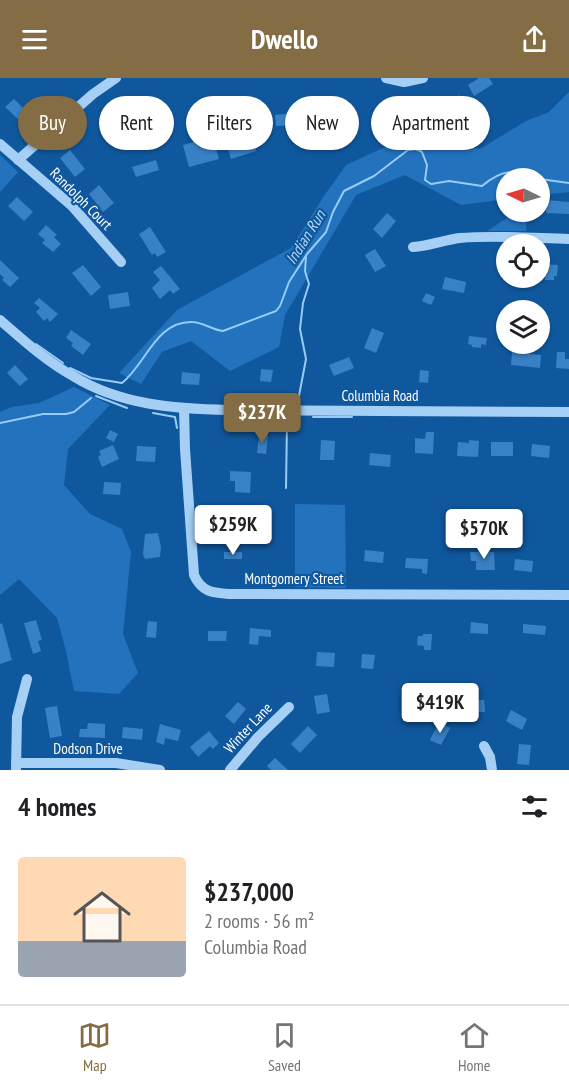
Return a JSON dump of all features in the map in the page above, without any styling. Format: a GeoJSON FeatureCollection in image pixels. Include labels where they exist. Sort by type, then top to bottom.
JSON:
{"type":"FeatureCollection","features":[{"type":"Feature","properties":{"kind":"street"},"geometry":{"type":"LineString","coordinates":[[18,160],[93,94],[116,78]]}},
{"type":"Feature","properties":{"kind":"street"},"geometry":{"type":"LineString","coordinates":[[386,78],[404,82],[423,78]]}},
{"type":"Feature","properties":{"kind":"street","name":"Randolph Court"},"geometry":{"type":"LineString","coordinates":[[0,144],[72,206],[121,262]]}},
{"type":"Feature","properties":{"kind":"street"},"geometry":{"type":"LineString","coordinates":[[413,247],[472,237],[569,239]]}},
{"type":"Feature","properties":{"kind":"street","name":"Columbia Road"},"geometry":{"type":"LineString","coordinates":[[0,320],[74,377],[105,391],[153,405],[184,409],[569,412]]}},
{"type":"Feature","properties":{"kind":"street","name":"Montgomery Street"},"geometry":{"type":"LineString","coordinates":[[184,409],[185,457],[195,575],[200,585],[207,591],[231,594],[569,595]]}},
{"type":"Feature","properties":{"kind":"street"},"geometry":{"type":"LineString","coordinates":[[16,766],[17,717],[27,679]]}},
{"type":"Feature","properties":{"kind":"street","name":"Winter Lane"},"geometry":{"type":"LineString","coordinates":[[230,770],[258,737],[289,707]]}},
{"type":"Feature","properties":{"kind":"street"},"geometry":{"type":"LineString","coordinates":[[484,746],[490,757],[492,770]]}},
{"type":"Feature","properties":{"kind":"street","name":"Dodson Drive"},"geometry":{"type":"LineString","coordinates":[[16,766],[116,763],[160,770]]}},
{"type":"Feature","properties":{"kind":"shaded area"},"geometry":{"type":"Polygon","coordinates":[[[569,92],[569,192],[550,194],[550,168],[496,168],[496,200],[461,205],[405,175],[356,195],[285,315],[279,347],[230,371],[191,341],[162,352],[141,384],[119,373],[177,310],[291,248],[346,165],[378,150],[490,150],[490,143],[526,121],[549,112],[569,92]]]}},
{"type":"Feature","properties":{"kind":"shaded area"},"geometry":{"type":"Polygon","coordinates":[[[0,155],[18,172],[0,192],[0,155]]]}},
{"type":"Feature","properties":{"kind":"shaded area"},"geometry":{"type":"Polygon","coordinates":[[[501,222],[526,222],[526,231],[487,231],[501,222]]]}},
{"type":"Feature","properties":{"kind":"shaded area"},"geometry":{"type":"Polygon","coordinates":[[[74,387],[110,405],[68,449],[64,485],[90,514],[122,529],[131,552],[123,634],[138,673],[119,694],[74,691],[57,618],[19,579],[0,595],[0,412],[12,407],[39,403],[74,387]]]}},
{"type":"Feature","properties":{"kind":"shaded area"},"geometry":{"type":"Polygon","coordinates":[[[295,504],[345,505],[346,588],[295,587],[295,504]]]}},
{"type":"Feature","properties":{"kind":"building"},"geometry":{"type":"Polygon","coordinates":[[[479,78],[489,78],[493,84],[474,96],[468,85],[479,78]]]}},
{"type":"Feature","properties":{"kind":"building"},"geometry":{"type":"Polygon","coordinates":[[[14,99],[18,103],[18,119],[5,107],[14,99]]]}},
{"type":"Feature","properties":{"kind":"building"},"geometry":{"type":"Polygon","coordinates":[[[285,114],[285,126],[276,126],[275,115],[285,114]]]}},
{"type":"Feature","properties":{"kind":"building"},"geometry":{"type":"Polygon","coordinates":[[[186,144],[186,150],[217,150],[219,159],[189,167],[183,145],[186,144]]]}},
{"type":"Feature","properties":{"kind":"building"},"geometry":{"type":"Polygon","coordinates":[[[70,150],[85,169],[75,177],[60,158],[70,150]]]}},
{"type":"Feature","properties":{"kind":"building"},"geometry":{"type":"Polygon","coordinates":[[[228,150],[256,150],[256,151],[231,159],[228,150]]]}},
{"type":"Feature","properties":{"kind":"building"},"geometry":{"type":"Polygon","coordinates":[[[156,160],[159,170],[136,177],[132,167],[156,160]]]}},
{"type":"Feature","properties":{"kind":"building"},"geometry":{"type":"Polygon","coordinates":[[[99,185],[114,203],[103,212],[89,194],[99,185]]]}},
{"type":"Feature","properties":{"kind":"building"},"geometry":{"type":"Polygon","coordinates":[[[17,197],[33,212],[24,221],[8,206],[17,197]]]}},
{"type":"Feature","properties":{"kind":"building"},"geometry":{"type":"Polygon","coordinates":[[[550,200],[569,202],[569,214],[550,213],[550,200]]]}},
{"type":"Feature","properties":{"kind":"building"},"geometry":{"type":"Polygon","coordinates":[[[387,213],[396,221],[382,238],[373,229],[387,213]]]}},
{"type":"Feature","properties":{"kind":"building"},"geometry":{"type":"Polygon","coordinates":[[[46,225],[57,235],[54,237],[61,244],[53,252],[42,243],[45,240],[38,234],[46,225]]]}},
{"type":"Feature","properties":{"kind":"building"},"geometry":{"type":"Polygon","coordinates":[[[150,227],[166,252],[157,257],[155,253],[152,255],[139,234],[150,227]]]}},
{"type":"Feature","properties":{"kind":"building"},"geometry":{"type":"Polygon","coordinates":[[[375,249],[386,266],[375,272],[365,255],[375,249]]]}},
{"type":"Feature","properties":{"kind":"building"},"geometry":{"type":"Polygon","coordinates":[[[0,260],[19,278],[10,287],[2,280],[4,278],[0,274],[0,260]]]}},
{"type":"Feature","properties":{"kind":"building"},"geometry":{"type":"Polygon","coordinates":[[[83,265],[101,287],[91,296],[72,273],[83,265]]]}},
{"type":"Feature","properties":{"kind":"building"},"geometry":{"type":"Polygon","coordinates":[[[550,265],[558,265],[557,276],[554,276],[554,280],[550,280],[550,265]]]}},
{"type":"Feature","properties":{"kind":"building"},"geometry":{"type":"Polygon","coordinates":[[[161,266],[180,289],[173,294],[170,290],[160,299],[152,288],[160,280],[153,272],[161,266]]]}},
{"type":"Feature","properties":{"kind":"building"},"geometry":{"type":"Polygon","coordinates":[[[445,277],[466,282],[464,293],[442,289],[445,277]]]}},
{"type":"Feature","properties":{"kind":"building"},"geometry":{"type":"Polygon","coordinates":[[[128,292],[130,306],[110,309],[108,295],[128,292]]]}},
{"type":"Feature","properties":{"kind":"building"},"geometry":{"type":"Polygon","coordinates":[[[426,293],[435,297],[431,305],[422,301],[426,293]]]}},
{"type":"Feature","properties":{"kind":"building"},"geometry":{"type":"Polygon","coordinates":[[[39,298],[58,314],[50,322],[47,318],[44,321],[36,312],[40,308],[34,303],[39,298]]]}},
{"type":"Feature","properties":{"kind":"building"},"geometry":{"type":"Polygon","coordinates":[[[372,328],[384,333],[376,353],[364,348],[372,328]]]}},
{"type":"Feature","properties":{"kind":"building"},"geometry":{"type":"Polygon","coordinates":[[[71,330],[91,344],[83,355],[71,346],[73,343],[66,338],[71,330]]]}},
{"type":"Feature","properties":{"kind":"building"},"geometry":{"type":"Polygon","coordinates":[[[469,336],[487,338],[486,345],[481,344],[481,348],[472,347],[468,344],[469,336]]]}},
{"type":"Feature","properties":{"kind":"building"},"geometry":{"type":"Polygon","coordinates":[[[557,352],[565,352],[565,359],[569,359],[569,369],[556,368],[557,352]]]}},
{"type":"Feature","properties":{"kind":"building"},"geometry":{"type":"Polygon","coordinates":[[[512,354],[541,355],[540,368],[511,365],[512,354]]]}},
{"type":"Feature","properties":{"kind":"building"},"geometry":{"type":"Polygon","coordinates":[[[349,357],[354,368],[334,376],[329,365],[349,357]]]}},
{"type":"Feature","properties":{"kind":"building"},"geometry":{"type":"Polygon","coordinates":[[[15,365],[28,379],[20,386],[7,373],[15,365]]]}},
{"type":"Feature","properties":{"kind":"building"},"geometry":{"type":"Polygon","coordinates":[[[261,369],[273,370],[271,382],[260,381],[261,369]]]}},
{"type":"Feature","properties":{"kind":"building"},"geometry":{"type":"Polygon","coordinates":[[[420,370],[429,371],[428,383],[419,382],[420,370]]]}},
{"type":"Feature","properties":{"kind":"building"},"geometry":{"type":"Polygon","coordinates":[[[182,372],[200,374],[199,385],[181,384],[182,372]]]}},
{"type":"Feature","properties":{"kind":"building"},"geometry":{"type":"Polygon","coordinates":[[[110,430],[118,434],[114,442],[106,438],[110,430]]]}},
{"type":"Feature","properties":{"kind":"building"},"geometry":{"type":"Polygon","coordinates":[[[426,432],[434,432],[433,454],[415,453],[415,438],[425,439],[426,432]]]}},
{"type":"Feature","properties":{"kind":"building"},"geometry":{"type":"Polygon","coordinates":[[[259,434],[268,435],[266,454],[257,453],[259,434]]]}},
{"type":"Feature","properties":{"kind":"building"},"geometry":{"type":"Polygon","coordinates":[[[321,440],[335,441],[334,460],[320,460],[321,440]]]}},
{"type":"Feature","properties":{"kind":"building"},"geometry":{"type":"Polygon","coordinates":[[[469,440],[479,441],[478,457],[457,456],[458,442],[469,443],[469,440]]]}},
{"type":"Feature","properties":{"kind":"building"},"geometry":{"type":"Polygon","coordinates":[[[491,442],[513,442],[513,456],[491,456],[491,442]]]}},
{"type":"Feature","properties":{"kind":"building"},"geometry":{"type":"Polygon","coordinates":[[[532,444],[550,446],[549,458],[531,456],[532,444]]]}},
{"type":"Feature","properties":{"kind":"building"},"geometry":{"type":"Polygon","coordinates":[[[113,445],[119,459],[102,467],[98,457],[101,455],[99,451],[113,445]]]}},
{"type":"Feature","properties":{"kind":"building"},"geometry":{"type":"Polygon","coordinates":[[[137,446],[156,447],[155,462],[136,461],[137,446]]]}},
{"type":"Feature","properties":{"kind":"building"},"geometry":{"type":"Polygon","coordinates":[[[370,453],[391,455],[390,467],[369,465],[370,453]]]}},
{"type":"Feature","properties":{"kind":"building"},"geometry":{"type":"Polygon","coordinates":[[[230,471],[251,472],[250,493],[235,492],[235,481],[230,481],[230,471]]]}},
{"type":"Feature","properties":{"kind":"building"},"geometry":{"type":"Polygon","coordinates":[[[104,482],[121,483],[120,495],[103,494],[104,482]]]}},
{"type":"Feature","properties":{"kind":"building"},"geometry":{"type":"Polygon","coordinates":[[[229,511],[237,511],[236,523],[228,523],[229,511]]]}},
{"type":"Feature","properties":{"kind":"building"},"geometry":{"type":"Polygon","coordinates":[[[158,533],[161,547],[160,557],[145,559],[143,554],[145,534],[158,533]]]}},
{"type":"Feature","properties":{"kind":"building"},"geometry":{"type":"Polygon","coordinates":[[[365,550],[384,552],[383,563],[364,561],[365,550]]]}},
{"type":"Feature","properties":{"kind":"building"},"geometry":{"type":"Polygon","coordinates":[[[224,552],[242,552],[242,559],[224,559],[224,552]]]}},
{"type":"Feature","properties":{"kind":"building"},"geometry":{"type":"Polygon","coordinates":[[[470,552],[494,552],[495,570],[476,570],[476,561],[471,561],[470,552]]]}},
{"type":"Feature","properties":{"kind":"building"},"geometry":{"type":"Polygon","coordinates":[[[406,558],[428,559],[427,574],[422,573],[422,569],[405,568],[406,558]]]}},
{"type":"Feature","properties":{"kind":"building"},"geometry":{"type":"Polygon","coordinates":[[[515,559],[533,561],[532,572],[514,570],[515,559]]]}},
{"type":"Feature","properties":{"kind":"building"},"geometry":{"type":"Polygon","coordinates":[[[36,620],[42,640],[38,641],[41,651],[33,654],[24,623],[36,620]]]}},
{"type":"Feature","properties":{"kind":"building"},"geometry":{"type":"Polygon","coordinates":[[[148,621],[157,622],[156,638],[146,637],[148,621]]]}},
{"type":"Feature","properties":{"kind":"building"},"geometry":{"type":"Polygon","coordinates":[[[471,622],[488,624],[488,634],[470,633],[471,622]]]}},
{"type":"Feature","properties":{"kind":"building"},"geometry":{"type":"Polygon","coordinates":[[[2,623],[12,660],[0,664],[0,624],[2,623]]]}},
{"type":"Feature","properties":{"kind":"building"},"geometry":{"type":"Polygon","coordinates":[[[523,624],[546,626],[545,635],[523,633],[523,624]]]}},
{"type":"Feature","properties":{"kind":"building"},"geometry":{"type":"Polygon","coordinates":[[[250,628],[271,630],[271,637],[259,636],[258,645],[249,644],[250,628]]]}},
{"type":"Feature","properties":{"kind":"building"},"geometry":{"type":"Polygon","coordinates":[[[208,631],[227,631],[226,641],[208,641],[208,631]]]}},
{"type":"Feature","properties":{"kind":"building"},"geometry":{"type":"Polygon","coordinates":[[[423,634],[432,634],[431,650],[424,650],[424,646],[417,645],[418,636],[423,636],[423,634]]]}},
{"type":"Feature","properties":{"kind":"building"},"geometry":{"type":"Polygon","coordinates":[[[317,652],[335,653],[334,667],[316,666],[317,652]]]}},
{"type":"Feature","properties":{"kind":"building"},"geometry":{"type":"Polygon","coordinates":[[[362,654],[375,655],[373,669],[361,668],[362,654]]]}},
{"type":"Feature","properties":{"kind":"building"},"geometry":{"type":"Polygon","coordinates":[[[327,694],[330,712],[317,714],[314,696],[327,694]]]}},
{"type":"Feature","properties":{"kind":"building"},"geometry":{"type":"Polygon","coordinates":[[[459,700],[484,700],[485,712],[460,712],[459,700]]]}},
{"type":"Feature","properties":{"kind":"building"},"geometry":{"type":"Polygon","coordinates":[[[238,702],[246,709],[234,724],[225,716],[238,702]]]}},
{"type":"Feature","properties":{"kind":"building"},"geometry":{"type":"Polygon","coordinates":[[[57,706],[62,736],[50,738],[45,708],[57,706]]]}},
{"type":"Feature","properties":{"kind":"building"},"geometry":{"type":"Polygon","coordinates":[[[511,710],[527,719],[522,730],[506,721],[511,710]]]}},
{"type":"Feature","properties":{"kind":"building"},"geometry":{"type":"Polygon","coordinates":[[[439,722],[450,728],[441,745],[430,740],[439,722]]]}},
{"type":"Feature","properties":{"kind":"building"},"geometry":{"type":"Polygon","coordinates":[[[88,723],[105,724],[105,738],[79,737],[80,729],[87,729],[88,723]]]}},
{"type":"Feature","properties":{"kind":"building"},"geometry":{"type":"Polygon","coordinates":[[[160,724],[181,730],[178,741],[165,738],[164,745],[156,742],[160,724]]]}},
{"type":"Feature","properties":{"kind":"building"},"geometry":{"type":"Polygon","coordinates":[[[308,726],[317,735],[300,753],[291,744],[308,726]]]}},
{"type":"Feature","properties":{"kind":"building"},"geometry":{"type":"Polygon","coordinates":[[[123,727],[143,729],[142,740],[122,738],[123,727]]]}},
{"type":"Feature","properties":{"kind":"building"},"geometry":{"type":"Polygon","coordinates":[[[209,731],[219,743],[213,749],[210,746],[198,757],[190,747],[209,731]]]}},
{"type":"Feature","properties":{"kind":"building"},"geometry":{"type":"Polygon","coordinates":[[[519,744],[531,745],[529,765],[517,764],[519,744]]]}},
{"type":"Feature","properties":{"kind":"building"},"geometry":{"type":"Polygon","coordinates":[[[275,758],[288,770],[271,770],[267,766],[275,758]]]}},
{"type":"Feature","properties":{"kind":"waterway","name":"Indian Run"},"geometry":{"type":"LineString","coordinates":[[70,368],[91,378],[122,383],[152,345],[169,328],[196,322],[223,331],[276,311],[289,282],[307,254],[326,232],[344,191],[374,176],[408,150],[416,149],[422,152],[427,165],[425,180],[431,184],[449,181],[482,186],[496,176]]}},
{"type":"Feature","properties":{"kind":"waterway","name":"Indian Run"},"geometry":{"type":"LineString","coordinates":[[550,180],[569,183]]}},
{"type":"Feature","properties":{"kind":"waterway"},"geometry":{"type":"LineString","coordinates":[[298,401],[306,359],[300,329],[303,303],[309,284],[305,271],[306,257]]}},
{"type":"Feature","properties":{"kind":"waterway"},"geometry":{"type":"LineString","coordinates":[[36,344],[63,363]]}},
{"type":"Feature","properties":{"kind":"waterway"},"geometry":{"type":"LineString","coordinates":[[96,396],[127,408]]}},
{"type":"Feature","properties":{"kind":"waterway","name":"Indian Run"},"geometry":{"type":"LineString","coordinates":[[0,423],[43,414],[74,412],[91,398]]}},
{"type":"Feature","properties":{"kind":"waterway"},"geometry":{"type":"LineString","coordinates":[[153,413],[175,417],[177,428]]}},
{"type":"Feature","properties":{"kind":"waterway"},"geometry":{"type":"LineString","coordinates":[[290,416],[298,416]]}},
{"type":"Feature","properties":{"kind":"waterway"},"geometry":{"type":"LineString","coordinates":[[313,417],[352,417]]}},
{"type":"Feature","properties":{"kind":"waterway"},"geometry":{"type":"LineString","coordinates":[[286,488],[287,421]]}}]}
